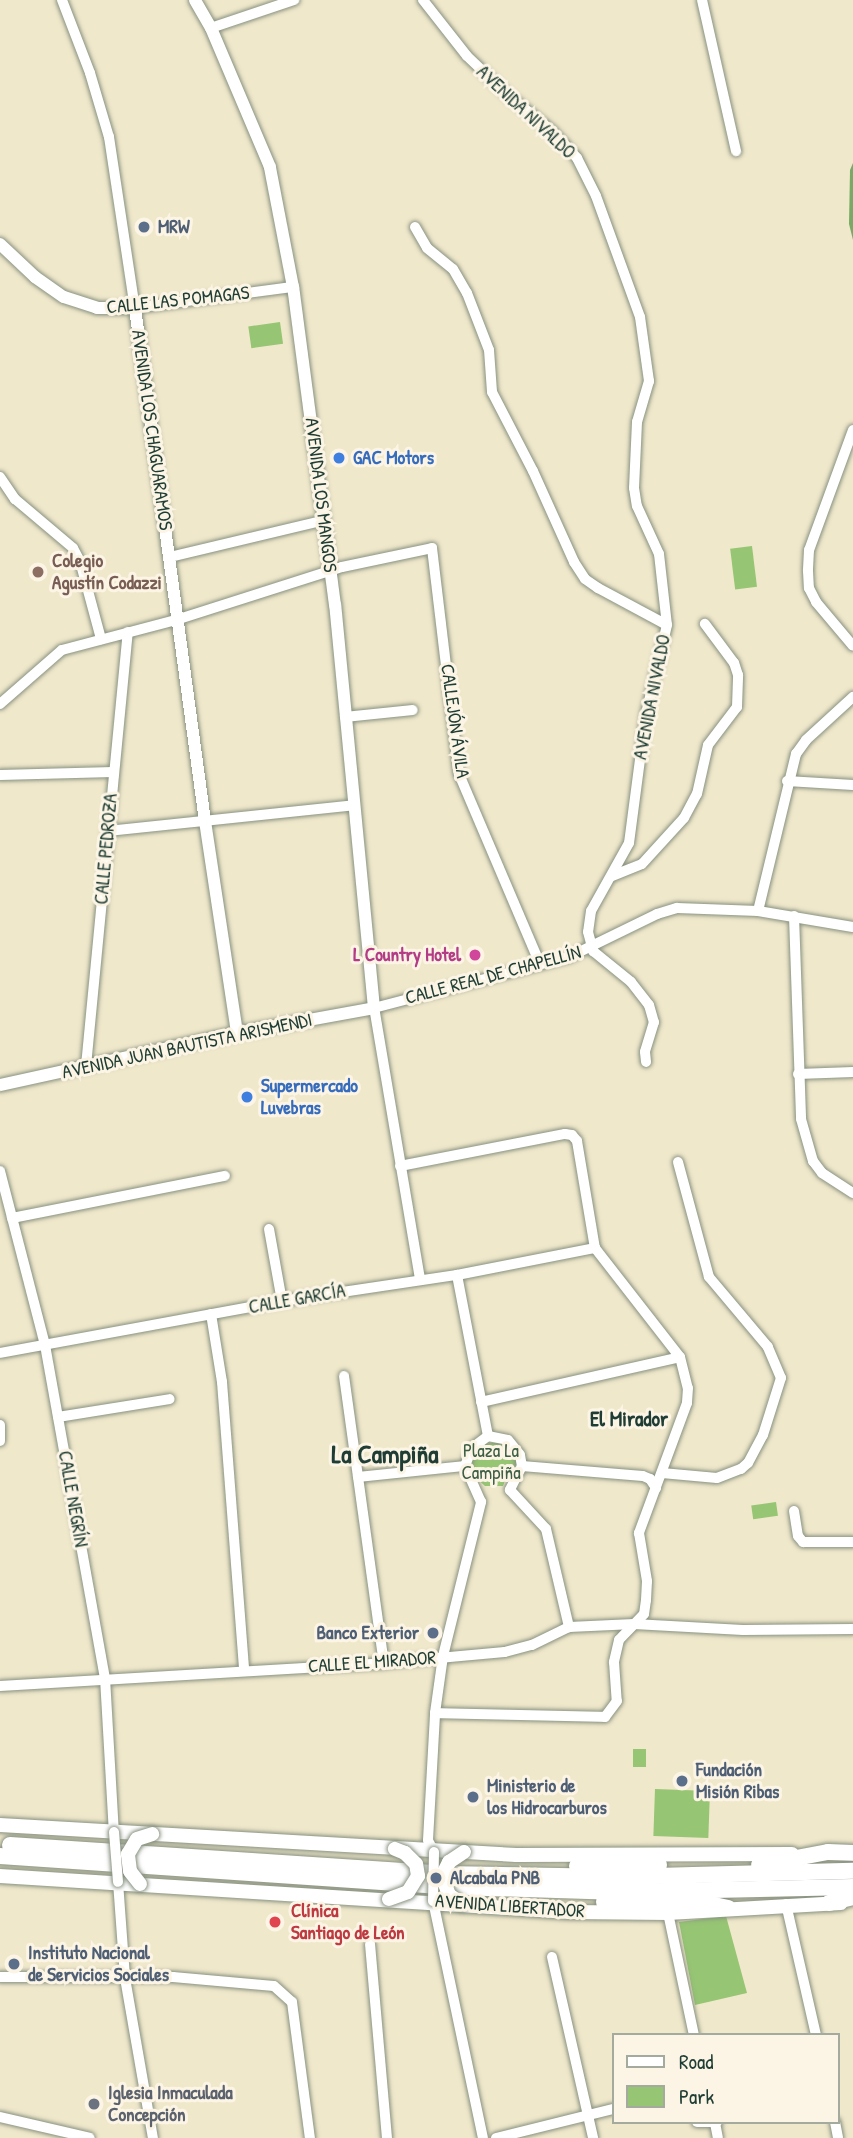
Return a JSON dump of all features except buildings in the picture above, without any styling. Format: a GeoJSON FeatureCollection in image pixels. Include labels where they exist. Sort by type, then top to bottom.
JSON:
{"type":"FeatureCollection","features":[{"type":"Feature","properties":{"kind":"main road"},"geometry":{"type":"LineString","coordinates":[[0,1825],[464,1853],[669,1856],[853,1851]]}},
{"type":"Feature","properties":{"kind":"main road"},"geometry":{"type":"LineString","coordinates":[[140,1884],[130,1871],[128,1854],[137,1839],[152,1834]]}},
{"type":"Feature","properties":{"kind":"main road","name":"AVENIDA LIBERTADOR"},"geometry":{"type":"LineString","coordinates":[[0,1844],[472,1875],[618,1877],[853,1871]]}},
{"type":"Feature","properties":{"kind":"main road"},"geometry":{"type":"LineString","coordinates":[[389,1899],[408,1892],[418,1876],[412,1860],[395,1849]]}},
{"type":"Feature","properties":{"kind":"main road"},"geometry":{"type":"LineString","coordinates":[[472,1875],[517,1867],[766,1865],[828,1852]]}},
{"type":"Feature","properties":{"kind":"main road"},"geometry":{"type":"LineString","coordinates":[[462,1903],[449,1895],[442,1876],[449,1862],[464,1853]]}},
{"type":"Feature","properties":{"kind":"main road","name":"AVENIDA LIBERTADOR"},"geometry":{"type":"LineString","coordinates":[[0,1856],[456,1887],[620,1892],[853,1887]]}},
{"type":"Feature","properties":{"kind":"main road","name":"AVENIDA LIBERTADOR"},"geometry":{"type":"LineString","coordinates":[[0,1876],[433,1901],[570,1912],[668,1913],[829,1903]]}},
{"type":"Feature","properties":{"kind":"main road"},"geometry":{"type":"LineString","coordinates":[[456,1887],[488,1894],[584,1901],[700,1902],[728,1908]]}},
{"type":"Feature","properties":{"kind":"main road"},"geometry":{"type":"LineString","coordinates":[[829,1903],[853,1900]]}},
{"type":"Feature","properties":{"kind":"street","name":"AVENIDA LOS CHAGUARAMOS"},"geometry":{"type":"LineString","coordinates":[[62,0],[90,73],[108,136],[135,308],[205,821],[237,1033]]}},
{"type":"Feature","properties":{"kind":"street","name":"AVENIDA LOS MANGOS"},"geometry":{"type":"LineString","coordinates":[[195,0],[211,29],[270,167],[293,287],[331,571],[374,1008]]}},
{"type":"Feature","properties":{"kind":"street"},"geometry":{"type":"LineString","coordinates":[[211,29],[294,0]]}},
{"type":"Feature","properties":{"kind":"street","name":"AVENIDA NIVALDO"},"geometry":{"type":"LineString","coordinates":[[423,0],[467,56],[566,144],[586,173],[633,292],[648,370],[649,381],[637,422],[634,488],[637,506],[659,554],[667,625],[647,704],[629,843],[591,911],[588,932],[592,948]]}},
{"type":"Feature","properties":{"kind":"street"},"geometry":{"type":"LineString","coordinates":[[702,0],[736,150]]}},
{"type":"Feature","properties":{"kind":"street"},"geometry":{"type":"LineString","coordinates":[[415,227],[428,248],[453,269],[467,293],[489,350],[492,392],[533,471],[574,562],[585,579],[598,588],[667,625]]}},
{"type":"Feature","properties":{"kind":"street","name":"CALLE LAS POMAGAS"},"geometry":{"type":"LineString","coordinates":[[0,244],[35,277],[64,297],[97,308],[135,308],[293,287]]}},
{"type":"Feature","properties":{"kind":"street"},"geometry":{"type":"LineString","coordinates":[[853,430],[808,550],[808,572],[809,588],[816,602],[853,646]]}},
{"type":"Feature","properties":{"kind":"street"},"geometry":{"type":"LineString","coordinates":[[0,478],[15,499],[73,548],[80,561],[101,639]]}},
{"type":"Feature","properties":{"kind":"street"},"geometry":{"type":"LineString","coordinates":[[170,557],[325,520]]}},
{"type":"Feature","properties":{"kind":"street","name":"CALLEJÓN ÁVILA"},"geometry":{"type":"LineString","coordinates":[[331,571],[432,548],[459,774],[540,964]]}},
{"type":"Feature","properties":{"kind":"street"},"geometry":{"type":"LineString","coordinates":[[0,704],[52,656],[101,639],[179,620],[331,571]]}},
{"type":"Feature","properties":{"kind":"street"},"geometry":{"type":"LineString","coordinates":[[612,876],[642,864],[684,818],[697,794],[708,745],[737,707],[738,675],[734,663],[705,624]]}},
{"type":"Feature","properties":{"kind":"street","name":"CALLE PEDROZA"},"geometry":{"type":"LineString","coordinates":[[86,1066],[128,632]]}},
{"type":"Feature","properties":{"kind":"street"},"geometry":{"type":"LineString","coordinates":[[758,911],[787,781],[796,754],[806,740],[853,697]]}},
{"type":"Feature","properties":{"kind":"street"},"geometry":{"type":"LineString","coordinates":[[345,717],[413,710]]}},
{"type":"Feature","properties":{"kind":"street"},"geometry":{"type":"LineString","coordinates":[[0,775],[113,772]]}},
{"type":"Feature","properties":{"kind":"street"},"geometry":{"type":"LineString","coordinates":[[787,781],[853,785]]}},
{"type":"Feature","properties":{"kind":"street"},"geometry":{"type":"LineString","coordinates":[[108,831],[354,805]]}},
{"type":"Feature","properties":{"kind":"street","name":"CALLE REAL DE CHAPELLÍN"},"geometry":{"type":"LineString","coordinates":[[374,1008],[592,948],[666,910],[758,911],[853,928]]}},
{"type":"Feature","properties":{"kind":"street"},"geometry":{"type":"LineString","coordinates":[[794,916],[801,1119],[813,1161],[822,1173],[853,1193]]}},
{"type":"Feature","properties":{"kind":"street"},"geometry":{"type":"LineString","coordinates":[[592,948],[631,982],[649,1005],[654,1022],[645,1052],[646,1062]]}},
{"type":"Feature","properties":{"kind":"street"},"geometry":{"type":"LineString","coordinates":[[374,1008],[420,1279]]}},
{"type":"Feature","properties":{"kind":"street","name":"AVENIDA JUAN BAUTISTA ARISMENDI"},"geometry":{"type":"LineString","coordinates":[[0,1085],[237,1033],[374,1008]]}},
{"type":"Feature","properties":{"kind":"street"},"geometry":{"type":"LineString","coordinates":[[798,1074],[853,1072]]}},
{"type":"Feature","properties":{"kind":"street"},"geometry":{"type":"LineString","coordinates":[[400,1166],[565,1134],[572,1135],[576,1141],[595,1248],[680,1357],[688,1388],[687,1403],[639,1533],[647,1581],[644,1614],[620,1640],[614,1662],[617,1701],[605,1717],[435,1713]]}},
{"type":"Feature","properties":{"kind":"street"},"geometry":{"type":"LineString","coordinates":[[662,1473],[717,1478],[741,1469],[748,1463],[763,1435],[781,1378],[768,1347],[709,1277],[678,1162]]}},
{"type":"Feature","properties":{"kind":"street","name":"CALLE NEGRÍN"},"geometry":{"type":"LineString","coordinates":[[0,1171],[45,1345],[105,1678],[118,1882]]}},
{"type":"Feature","properties":{"kind":"street"},"geometry":{"type":"LineString","coordinates":[[12,1218],[225,1176]]}},
{"type":"Feature","properties":{"kind":"street"},"geometry":{"type":"LineString","coordinates":[[269,1229],[282,1301]]}},
{"type":"Feature","properties":{"kind":"street","name":"CALLE GARCÍA"},"geometry":{"type":"LineString","coordinates":[[0,1353],[282,1301],[457,1275],[595,1248]]}},
{"type":"Feature","properties":{"kind":"street"},"geometry":{"type":"LineString","coordinates":[[457,1275],[488,1436]]}},
{"type":"Feature","properties":{"kind":"street"},"geometry":{"type":"LineString","coordinates":[[211,1314],[222,1382],[244,1670]]}},
{"type":"Feature","properties":{"kind":"street"},"geometry":{"type":"LineString","coordinates":[[481,1402],[680,1357]]}},
{"type":"Feature","properties":{"kind":"street"},"geometry":{"type":"LineString","coordinates":[[344,1376],[384,1663]]}},
{"type":"Feature","properties":{"kind":"street"},"geometry":{"type":"LineString","coordinates":[[58,1417],[170,1399]]}},
{"type":"Feature","properties":{"kind":"street"},"geometry":{"type":"LineString","coordinates":[[0,1425],[0,1441]]}},
{"type":"Feature","properties":{"kind":"street"},"geometry":{"type":"LineString","coordinates":[[483,2138],[433,1901],[434,1852],[428,1840],[435,1713],[443,1656],[481,1502],[465,1466],[472,1448],[488,1436],[508,1440],[520,1455],[522,1466],[510,1490],[546,1529],[569,1627]]}},
{"type":"Feature","properties":{"kind":"street"},"geometry":{"type":"LineString","coordinates":[[358,1477],[465,1466]]}},
{"type":"Feature","properties":{"kind":"street"},"geometry":{"type":"LineString","coordinates":[[522,1466],[643,1476],[650,1479],[656,1488]]}},
{"type":"Feature","properties":{"kind":"street"},"geometry":{"type":"LineString","coordinates":[[794,1511],[798,1536],[803,1542],[853,1542]]}},
{"type":"Feature","properties":{"kind":"street","name":"CALLE EL MIRADOR"},"geometry":{"type":"LineString","coordinates":[[0,1686],[384,1663],[505,1652],[532,1645],[569,1627],[634,1624],[743,1630],[853,1629]]}},
{"type":"Feature","properties":{"kind":"street"},"geometry":{"type":"LineString","coordinates":[[118,1882],[125,1978],[153,2138]]}},
{"type":"Feature","properties":{"kind":"street"},"geometry":{"type":"LineString","coordinates":[[786,1904],[816,2033]]}},
{"type":"Feature","properties":{"kind":"street"},"geometry":{"type":"LineString","coordinates":[[668,1913],[694,2033]]}},
{"type":"Feature","properties":{"kind":"street"},"geometry":{"type":"LineString","coordinates":[[370,1944],[387,2138]]}},
{"type":"Feature","properties":{"kind":"street"},"geometry":{"type":"LineString","coordinates":[[552,1957],[593,2138]]}},
{"type":"Feature","properties":{"kind":"street"},"geometry":{"type":"LineString","coordinates":[[0,1977],[173,1977],[274,1986],[288,1995],[293,2008],[310,2138]]}},
{"type":"Feature","properties":{"kind":"street"},"geometry":{"type":"LineString","coordinates":[[496,2138],[612,2109]]}},
{"type":"Feature","properties":{"kind":"street"},"geometry":{"type":"LineString","coordinates":[[0,2117],[90,2138]]}},
{"type":"Feature","properties":{"kind":"green space"},"geometry":{"type":"Polygon","coordinates":[[[853,163],[853,240],[849,224],[850,170],[853,163]]]}},
{"type":"Feature","properties":{"kind":"green space"},"geometry":{"type":"Polygon","coordinates":[[[280,322],[283,344],[251,348],[248,326],[280,322]]]}},
{"type":"Feature","properties":{"kind":"green space"},"geometry":{"type":"Polygon","coordinates":[[[752,546],[757,587],[735,589],[730,549],[752,546]]]}},
{"type":"Feature","properties":{"kind":"green space","name":"Plaza La Campiña"},"geometry":{"type":"Polygon","coordinates":[[[499,1442],[506,1445],[516,1457],[517,1464],[507,1475],[503,1486],[485,1486],[474,1476],[471,1469],[473,1454],[484,1444],[499,1442]]]}},
{"type":"Feature","properties":{"kind":"green space"},"geometry":{"type":"Polygon","coordinates":[[[776,1502],[778,1516],[753,1519],[751,1505],[776,1502]]]}},
{"type":"Feature","properties":{"kind":"green space"},"geometry":{"type":"Polygon","coordinates":[[[633,1749],[646,1749],[646,1767],[633,1767],[633,1749]]]}},
{"type":"Feature","properties":{"kind":"green space"},"geometry":{"type":"Polygon","coordinates":[[[655,1789],[710,1791],[708,1838],[653,1836],[655,1789]]]}},
{"type":"Feature","properties":{"kind":"green space"},"geometry":{"type":"Polygon","coordinates":[[[726,1916],[747,1993],[695,2005],[679,1922],[726,1916]]]}},
{"type":"Feature","properties":{"kind":"place","name":"MRW"},"geometry":{"type":"Point","coordinates":[144,227]}},
{"type":"Feature","properties":{"kind":"place","name":"GAC Motors"},"geometry":{"type":"Point","coordinates":[339,458]}},
{"type":"Feature","properties":{"kind":"place","name":"Colegio Agustín Codazzi"},"geometry":{"type":"Point","coordinates":[38,572]}},
{"type":"Feature","properties":{"kind":"place","name":"L Country Hotel"},"geometry":{"type":"Point","coordinates":[475,955]}},
{"type":"Feature","properties":{"kind":"place","name":"Supermercado Luvebras"},"geometry":{"type":"Point","coordinates":[247,1097]}},
{"type":"Feature","properties":{"kind":"place","name":"Banco Exterior"},"geometry":{"type":"Point","coordinates":[433,1633]}},
{"type":"Feature","properties":{"kind":"place","name":"Fundación Misión Ribas"},"geometry":{"type":"Point","coordinates":[682,1781]}},
{"type":"Feature","properties":{"kind":"place","name":"Ministerio de los Hidrocarburos"},"geometry":{"type":"Point","coordinates":[473,1797]}},
{"type":"Feature","properties":{"kind":"place","name":"Alcabala PNB"},"geometry":{"type":"Point","coordinates":[436,1878]}},
{"type":"Feature","properties":{"kind":"place","name":"Clínica Santiago de León"},"geometry":{"type":"Point","coordinates":[275,1922]}},
{"type":"Feature","properties":{"kind":"place","name":"Instituto Nacional de Servicios Sociales"},"geometry":{"type":"Point","coordinates":[14,1964]}},
{"type":"Feature","properties":{"kind":"place","name":"Iglesia Inmaculada Concepción"},"geometry":{"type":"Point","coordinates":[94,2104]}},
{"type":"Feature","properties":{"kind":"district","name":"El Mirador"},"geometry":{"type":"Point","coordinates":[629,1419]}},
{"type":"Feature","properties":{"kind":"district","name":"La Campiña"},"geometry":{"type":"Point","coordinates":[385,1454]}}]}
